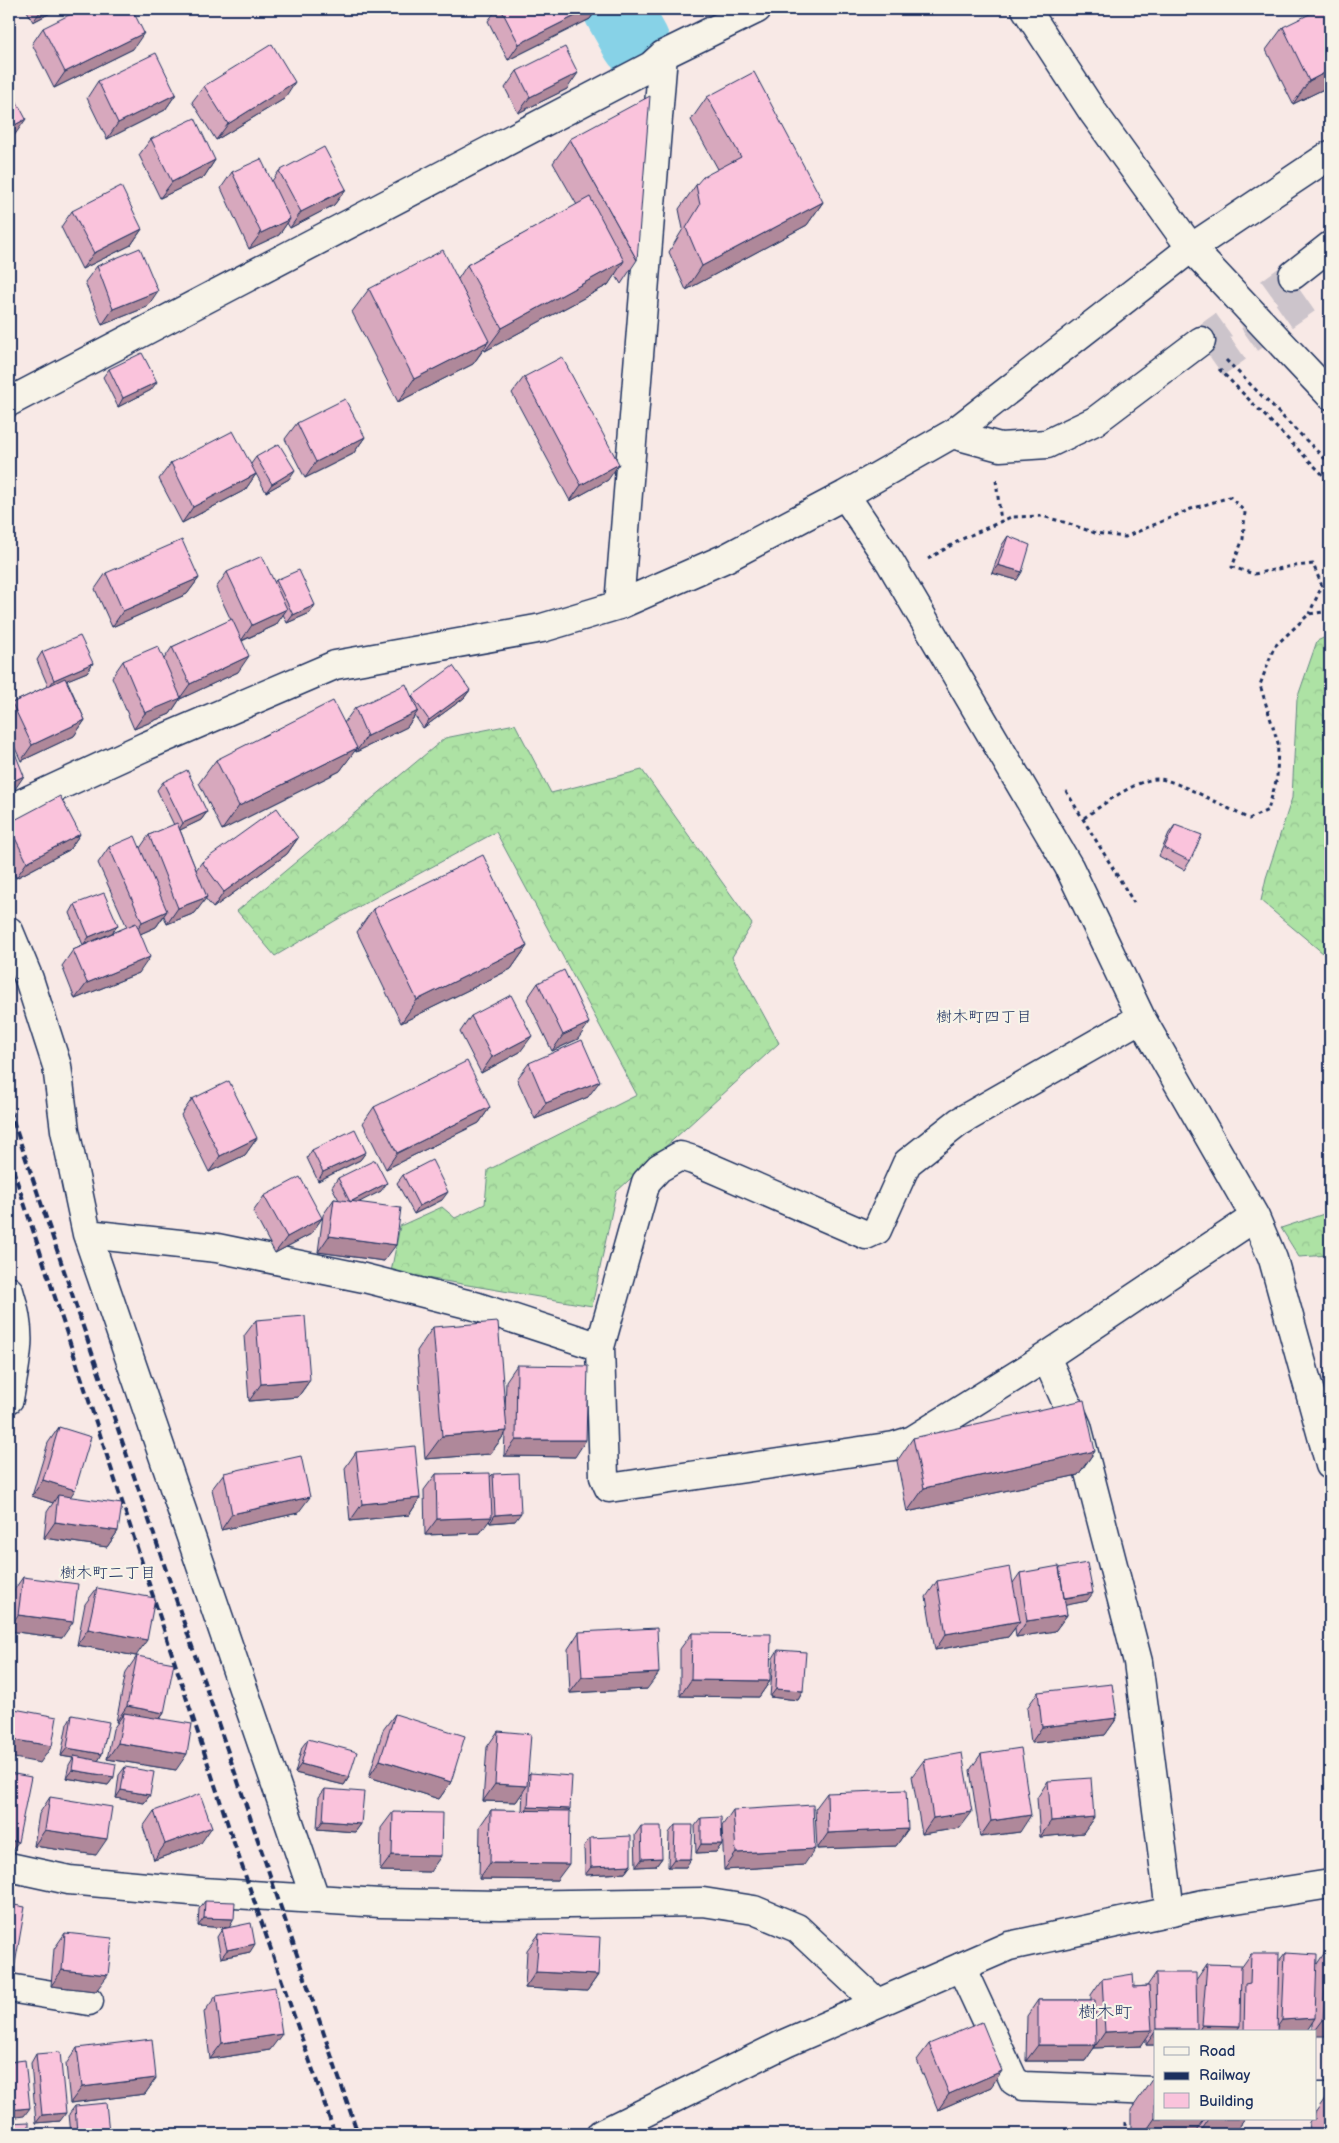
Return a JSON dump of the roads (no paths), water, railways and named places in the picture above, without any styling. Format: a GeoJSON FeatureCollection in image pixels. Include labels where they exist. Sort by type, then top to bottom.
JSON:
{"type":"FeatureCollection","features":[{"type":"Feature","properties":{"kind":"street"},"geometry":{"type":"LineString","coordinates":[[9,402],[651,66],[663,55],[757,9]]}},
{"type":"Feature","properties":{"kind":"street"},"geometry":{"type":"LineString","coordinates":[[1026,9],[1093,112],[1191,248],[1330,395]]}},
{"type":"Feature","properties":{"kind":"street"},"geometry":{"type":"LineString","coordinates":[[619,605],[663,55]]}},
{"type":"Feature","properties":{"kind":"street"},"geometry":{"type":"LineString","coordinates":[[9,809],[146,746],[335,665],[542,628],[619,605],[726,558],[845,496],[952,434],[1191,248],[1330,155]]}},
{"type":"Feature","properties":{"kind":"street"},"geometry":{"type":"LineString","coordinates":[[1293,275],[1330,246]]}},
{"type":"Feature","properties":{"kind":"street"},"geometry":{"type":"LineString","coordinates":[[952,434],[1000,447],[1047,444],[1095,421],[1201,342]]}},
{"type":"Feature","properties":{"kind":"street"},"geometry":{"type":"LineString","coordinates":[[845,496],[890,562],[1069,867],[1141,1018],[1255,1217],[1273,1259],[1330,1465]]}},
{"type":"Feature","properties":{"kind":"street"},"geometry":{"type":"LineString","coordinates":[[9,931],[29,980],[57,1066],[65,1130],[87,1234],[315,1898]]}},
{"type":"Feature","properties":{"kind":"street"},"geometry":{"type":"LineString","coordinates":[[1141,1018],[951,1128],[906,1163],[877,1230],[866,1235],[680,1156],[659,1168],[646,1182],[600,1347],[604,1476],[609,1488],[894,1446],[913,1440],[1046,1357],[1255,1217]]}},
{"type":"Feature","properties":{"kind":"street"},"geometry":{"type":"LineString","coordinates":[[87,1234],[217,1248],[364,1278],[475,1306],[600,1347]]}},
{"type":"Feature","properties":{"kind":"street"},"geometry":{"type":"LineString","coordinates":[[9,1291],[16,1313],[19,1344],[9,1398]]}},
{"type":"Feature","properties":{"kind":"street"},"geometry":{"type":"LineString","coordinates":[[1046,1357],[1077,1426],[1138,1662],[1170,1911]]}},
{"type":"Feature","properties":{"kind":"street"},"geometry":{"type":"LineString","coordinates":[[9,1867],[69,1880],[202,1892],[380,1903],[501,1905],[703,1902],[754,1910],[797,1928],[876,2003]]}},
{"type":"Feature","properties":{"kind":"street"},"geometry":{"type":"LineString","coordinates":[[602,2134],[786,2043],[1009,1946],[1170,1911],[1330,1884]]}},
{"type":"Feature","properties":{"kind":"street"},"geometry":{"type":"LineString","coordinates":[[961,1967],[1007,2070],[1014,2081],[1022,2086],[1154,2091]]}},
{"type":"Feature","properties":{"kind":"street"},"geometry":{"type":"LineString","coordinates":[[9,1988],[89,2001]]}},
{"type":"Feature","properties":{"kind":"street"},"geometry":{"type":"LineString","coordinates":[[1316,2096],[1330,2097]]}},
{"type":"Feature","properties":{"kind":"waterway"},"geometry":{"type":"LineString","coordinates":[[617,9],[636,43]]}},
{"type":"Feature","properties":{"kind":"tunnel"},"geometry":{"type":"LineString","coordinates":[[1201,341],[1293,275]]}},
{"type":"Feature","properties":{"kind":"tunnel"},"geometry":{"type":"LineString","coordinates":[[1215,364],[1312,296]]}},
{"type":"Feature","properties":{"kind":"railway"},"geometry":{"type":"LineString","coordinates":[[9,1109],[358,2134]]}},
{"type":"Feature","properties":{"kind":"railway"},"geometry":{"type":"LineString","coordinates":[[9,1157],[233,1840],[335,2134]]}},
{"type":"Feature","properties":{"kind":"district","name":"樹木町四丁目"},"geometry":{"type":"Point","coordinates":[984,1017]}},
{"type":"Feature","properties":{"kind":"district","name":"樹木町二丁目"},"geometry":{"type":"Point","coordinates":[108,1573]}},
{"type":"Feature","properties":{"kind":"district","name":"樹木町"},"geometry":{"type":"Point","coordinates":[1105,2012]}}]}
